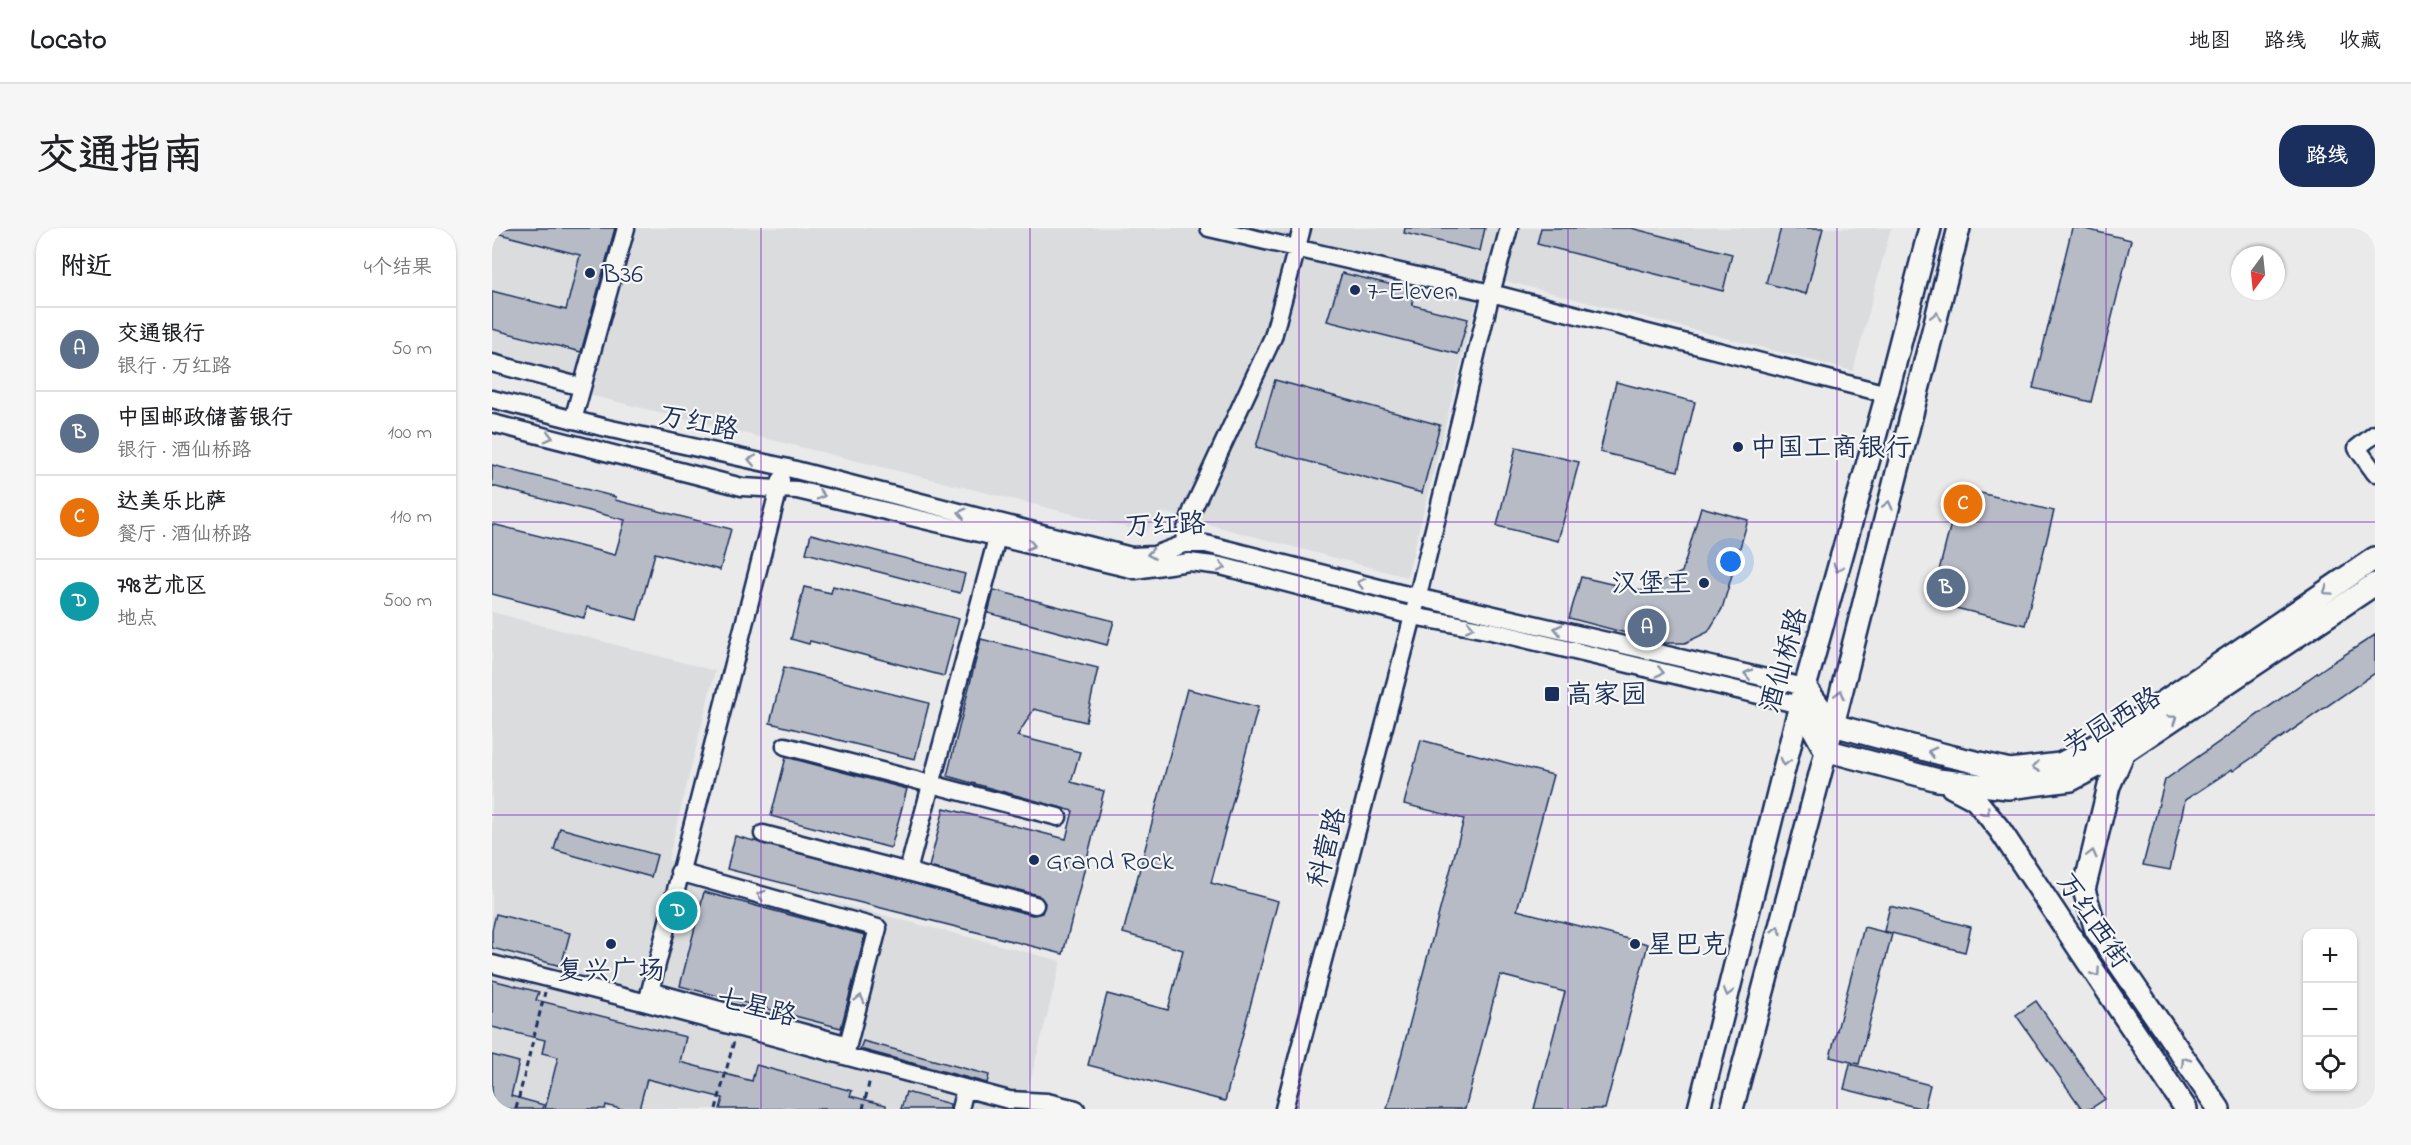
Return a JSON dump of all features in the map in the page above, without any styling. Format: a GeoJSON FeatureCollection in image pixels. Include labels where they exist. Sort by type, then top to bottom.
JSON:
{"type":"FeatureCollection","features":[{"type":"Feature","properties":{"kind":"main road","name":"酒仙桥路"},"geometry":{"type":"LineString","coordinates":[[1699,1109],[1802,696],[1887,394],[1929,228]]}},
{"type":"Feature","properties":{"kind":"main road"},"geometry":{"type":"LineString","coordinates":[[1732,1109],[1833,725],[1959,228]]}},
{"type":"Feature","properties":{"kind":"main road","name":"芳园西路"},"geometry":{"type":"LineString","coordinates":[[1833,725],[2010,770],[2060,764],[2112,737],[2375,558]]}},
{"type":"Feature","properties":{"kind":"main road","name":"芳园西路"},"geometry":{"type":"LineString","coordinates":[[1825,750],[1938,780],[2008,788],[2071,780],[2124,752],[2375,584]]}},
{"type":"Feature","properties":{"kind":"main road"},"geometry":{"type":"LineString","coordinates":[[1802,696],[1833,725]]}},
{"type":"Feature","properties":{"kind":"main road"},"geometry":{"type":"LineString","coordinates":[[1802,696],[1825,750]]}},
{"type":"Feature","properties":{"kind":"main road","name":"万红西街"},"geometry":{"type":"LineString","coordinates":[[2124,752],[2109,786],[2084,890],[2096,930],[2218,1109]]}},
{"type":"Feature","properties":{"kind":"main road","name":"万红西街"},"geometry":{"type":"LineString","coordinates":[[1938,780],[1976,799],[2000,830],[2186,1109]]}},
{"type":"Feature","properties":{"kind":"street"},"geometry":{"type":"LineString","coordinates":[[573,420],[626,228]]}},
{"type":"Feature","properties":{"kind":"street"},"geometry":{"type":"LineString","coordinates":[[1209,228],[1491,293],[1887,394]]}},
{"type":"Feature","properties":{"kind":"street"},"geometry":{"type":"LineString","coordinates":[[1184,544],[1192,510],[1273,337],[1302,228]]}},
{"type":"Feature","properties":{"kind":"street","name":"科营路"},"geometry":{"type":"LineString","coordinates":[[1284,1109],[1418,597],[1491,293],[1509,228]]}},
{"type":"Feature","properties":{"kind":"street"},"geometry":{"type":"LineString","coordinates":[[492,363],[582,387]]}},
{"type":"Feature","properties":{"kind":"street","name":"万红路"},"geometry":{"type":"LineString","coordinates":[[492,399],[573,420],[784,467],[1131,556],[1154,555],[1184,544],[1206,544],[1802,696]]}},
{"type":"Feature","properties":{"kind":"street","name":"万红路"},"geometry":{"type":"LineString","coordinates":[[492,423],[742,487],[797,490],[1135,570],[1189,562],[1221,566],[1413,616],[1802,696]]}},
{"type":"Feature","properties":{"kind":"street"},"geometry":{"type":"LineString","coordinates":[[2375,434],[2357,448],[2375,473]]}},
{"type":"Feature","properties":{"kind":"street"},"geometry":{"type":"LineString","coordinates":[[679,873],[878,928],[847,1051],[648,997],[679,873],[784,467]]}},
{"type":"Feature","properties":{"kind":"street"},"geometry":{"type":"LineString","coordinates":[[908,871],[997,537]]}},
{"type":"Feature","properties":{"kind":"street"},"geometry":{"type":"LineString","coordinates":[[786,746],[1058,817]]}},
{"type":"Feature","properties":{"kind":"street"},"geometry":{"type":"LineString","coordinates":[[763,834],[1035,905]]}},
{"type":"Feature","properties":{"kind":"street","name":"七星路"},"geometry":{"type":"LineString","coordinates":[[492,964],[549,979],[648,997],[737,1027],[847,1051],[874,1064],[1009,1100],[1047,1102],[1076,1109]]}},
{"type":"Feature","properties":{"kind":"street"},"geometry":{"type":"LineString","coordinates":[[960,1109],[965,1089]]}},
{"type":"Feature","properties":{"kind":"path"},"geometry":{"type":"LineString","coordinates":[[516,1109],[549,979]]}},
{"type":"Feature","properties":{"kind":"path"},"geometry":{"type":"LineString","coordinates":[[716,1109],[737,1027]]}},
{"type":"Feature","properties":{"kind":"path"},"geometry":{"type":"LineString","coordinates":[[863,1109],[874,1064]]}},
{"type":"Feature","properties":{"kind":"shaded area"},"geometry":{"type":"Polygon","coordinates":[[[492,228],[1891,228],[1853,371],[1483,275],[1407,577],[1162,512],[1146,532],[492,371],[492,228]]]}},
{"type":"Feature","properties":{"kind":"shaded area"},"geometry":{"type":"Polygon","coordinates":[[[492,612],[715,671],[668,860],[1061,961],[1023,1109],[492,1109],[492,612]]]}},
{"type":"Feature","properties":{"kind":"building","name":"B36"},"geometry":{"type":"Polygon","coordinates":[[[492,228],[615,228],[581,352],[492,329],[492,291],[566,310],[580,255],[492,232],[492,228]]]}},
{"type":"Feature","properties":{"kind":"building"},"geometry":{"type":"Polygon","coordinates":[[[1405,228],[1485,228],[1480,251],[1404,233],[1405,228]]]}},
{"type":"Feature","properties":{"kind":"building"},"geometry":{"type":"Polygon","coordinates":[[[1541,228],[1631,228],[1732,254],[1723,291],[1537,244],[1541,228]]]}},
{"type":"Feature","properties":{"kind":"building"},"geometry":{"type":"Polygon","coordinates":[[[1781,228],[1823,228],[1806,294],[1766,283],[1781,228]]]}},
{"type":"Feature","properties":{"kind":"building"},"geometry":{"type":"Polygon","coordinates":[[[2072,228],[2131,240],[2091,402],[2033,388],[2072,228]]]}},
{"type":"Feature","properties":{"kind":"building"},"geometry":{"type":"Polygon","coordinates":[[[1342,273],[1414,290],[1412,305],[1468,319],[1458,354],[1327,321],[1342,273]]]}},
{"type":"Feature","properties":{"kind":"building"},"geometry":{"type":"Polygon","coordinates":[[[1275,380],[1440,425],[1422,493],[1256,447],[1275,380]]]}},
{"type":"Feature","properties":{"kind":"building"},"geometry":{"type":"Polygon","coordinates":[[[1616,382],[1695,402],[1678,471],[1600,452],[1616,382]]]}},
{"type":"Feature","properties":{"kind":"building"},"geometry":{"type":"Polygon","coordinates":[[[1516,447],[1579,462],[1558,541],[1497,526],[1516,447]]]}},
{"type":"Feature","properties":{"kind":"building"},"geometry":{"type":"Polygon","coordinates":[[[492,465],[616,497],[615,500],[731,529],[720,570],[655,553],[637,620],[587,607],[584,618],[492,594],[492,524],[615,555],[625,520],[492,486],[492,465]]]}},
{"type":"Feature","properties":{"kind":"building"},"geometry":{"type":"Polygon","coordinates":[[[1960,488],[2054,511],[2025,625],[1931,602],[1960,488]]]}},
{"type":"Feature","properties":{"kind":"building"},"geometry":{"type":"Polygon","coordinates":[[[1701,507],[1748,520],[1722,609],[1708,632],[1685,643],[1664,643],[1569,618],[1581,577],[1641,591],[1682,572],[1701,507]]]}},
{"type":"Feature","properties":{"kind":"building"},"geometry":{"type":"Polygon","coordinates":[[[811,534],[965,574],[960,593],[806,553],[811,534]]]}},
{"type":"Feature","properties":{"kind":"building"},"geometry":{"type":"Polygon","coordinates":[[[833,586],[959,619],[944,676],[810,641],[809,644],[791,639],[804,587],[831,593],[833,586]]]}},
{"type":"Feature","properties":{"kind":"building"},"geometry":{"type":"Polygon","coordinates":[[[994,590],[1114,621],[1107,645],[988,613],[994,590]]]}},
{"type":"Feature","properties":{"kind":"building"},"geometry":{"type":"Polygon","coordinates":[[[2375,635],[2375,673],[2233,771],[2232,769],[2185,800],[2170,870],[2143,865],[2165,780],[2375,635]]]}},
{"type":"Feature","properties":{"kind":"building"},"geometry":{"type":"Polygon","coordinates":[[[981,639],[1098,668],[1086,722],[1034,709],[1017,736],[1080,752],[1071,782],[1104,791],[1063,954],[727,869],[735,836],[1032,915],[1042,913],[1045,903],[1038,895],[929,867],[944,808],[1066,839],[1073,811],[947,776],[981,639]]]}},
{"type":"Feature","properties":{"kind":"building"},"geometry":{"type":"Polygon","coordinates":[[[784,667],[929,703],[915,759],[770,723],[784,667]]]}},
{"type":"Feature","properties":{"kind":"building"},"geometry":{"type":"Polygon","coordinates":[[[1187,689],[1258,707],[1211,883],[1278,901],[1225,1101],[1088,1065],[1107,994],[1168,1010],[1183,950],[1123,933],[1187,689]]]}},
{"type":"Feature","properties":{"kind":"building"},"geometry":{"type":"Polygon","coordinates":[[[1421,740],[1553,775],[1517,910],[1648,944],[1605,1109],[1534,1109],[1565,992],[1500,975],[1465,1109],[1387,1109],[1464,819],[1404,804],[1421,740]]]}},
{"type":"Feature","properties":{"kind":"building"},"geometry":{"type":"Polygon","coordinates":[[[786,757],[907,789],[891,848],[771,816],[786,757]]]}},
{"type":"Feature","properties":{"kind":"building"},"geometry":{"type":"Polygon","coordinates":[[[560,828],[657,855],[651,877],[554,850],[560,828]]]}},
{"type":"Feature","properties":{"kind":"building"},"geometry":{"type":"Polygon","coordinates":[[[704,892],[865,935],[841,1028],[680,986],[704,892]]]}},
{"type":"Feature","properties":{"kind":"building"},"geometry":{"type":"Polygon","coordinates":[[[1890,906],[1971,927],[1965,952],[1884,931],[1890,906]]]}},
{"type":"Feature","properties":{"kind":"building"},"geometry":{"type":"Polygon","coordinates":[[[496,914],[570,933],[561,966],[492,948],[492,930],[496,914]]]}},
{"type":"Feature","properties":{"kind":"building"},"geometry":{"type":"Polygon","coordinates":[[[1864,927],[1892,934],[1859,1064],[1830,1057],[1864,927]]]}},
{"type":"Feature","properties":{"kind":"building"},"geometry":{"type":"Polygon","coordinates":[[[492,980],[539,992],[536,1000],[686,1037],[680,1062],[752,1081],[756,1065],[852,1091],[850,1096],[886,1105],[886,1109],[720,1109],[723,1098],[647,1079],[639,1109],[620,1109],[606,1105],[605,1109],[545,1109],[558,1057],[542,1053],[545,1040],[492,1027],[492,980]]]}},
{"type":"Feature","properties":{"kind":"building"},"geometry":{"type":"Polygon","coordinates":[[[2036,1001],[2105,1099],[2090,1109],[2082,1109],[2016,1015],[2036,1001]]]}},
{"type":"Feature","properties":{"kind":"building"},"geometry":{"type":"Polygon","coordinates":[[[863,1041],[989,1075],[987,1083],[860,1049],[863,1041]]]}},
{"type":"Feature","properties":{"kind":"building"},"geometry":{"type":"Polygon","coordinates":[[[492,1055],[519,1062],[511,1096],[544,1105],[543,1109],[492,1109],[492,1055]]]}},
{"type":"Feature","properties":{"kind":"building"},"geometry":{"type":"Polygon","coordinates":[[[1850,1064],[1930,1085],[1924,1109],[1844,1089],[1850,1064]]]}},
{"type":"Feature","properties":{"kind":"building"},"geometry":{"type":"Polygon","coordinates":[[[906,1092],[950,1104],[950,1109],[901,1109],[906,1092]]]}},
{"type":"Feature","properties":{"kind":"place","name":"B36"},"geometry":{"type":"Point","coordinates":[590,273]}},
{"type":"Feature","properties":{"kind":"place","name":"7-Eleven"},"geometry":{"type":"Point","coordinates":[1355,290]}},
{"type":"Feature","properties":{"kind":"place","name":"中国工商银行"},"geometry":{"type":"Point","coordinates":[1738,447]}},
{"type":"Feature","properties":{"kind":"place","name":"达美乐比萨"},"geometry":{"type":"Point","coordinates":[1963,504]}},
{"type":"Feature","properties":{"kind":"place","name":"汉堡王"},"geometry":{"type":"Point","coordinates":[1704,583]}},
{"type":"Feature","properties":{"kind":"place","name":"中国邮政储蓄银行"},"geometry":{"type":"Point","coordinates":[1946,588]}},
{"type":"Feature","properties":{"kind":"place","name":"交通银行"},"geometry":{"type":"Point","coordinates":[1647,628]}},
{"type":"Feature","properties":{"kind":"place","name":"高家园"},"geometry":{"type":"Point","coordinates":[1552,694]}},
{"type":"Feature","properties":{"kind":"place","name":"Grand Rock"},"geometry":{"type":"Point","coordinates":[1034,860]}},
{"type":"Feature","properties":{"kind":"place","name":"798艺术区"},"geometry":{"type":"Point","coordinates":[678,911]}},
{"type":"Feature","properties":{"kind":"place","name":"复兴广场"},"geometry":{"type":"Point","coordinates":[611,944]}},
{"type":"Feature","properties":{"kind":"place","name":"星巴克"},"geometry":{"type":"Point","coordinates":[1635,944]}}]}
